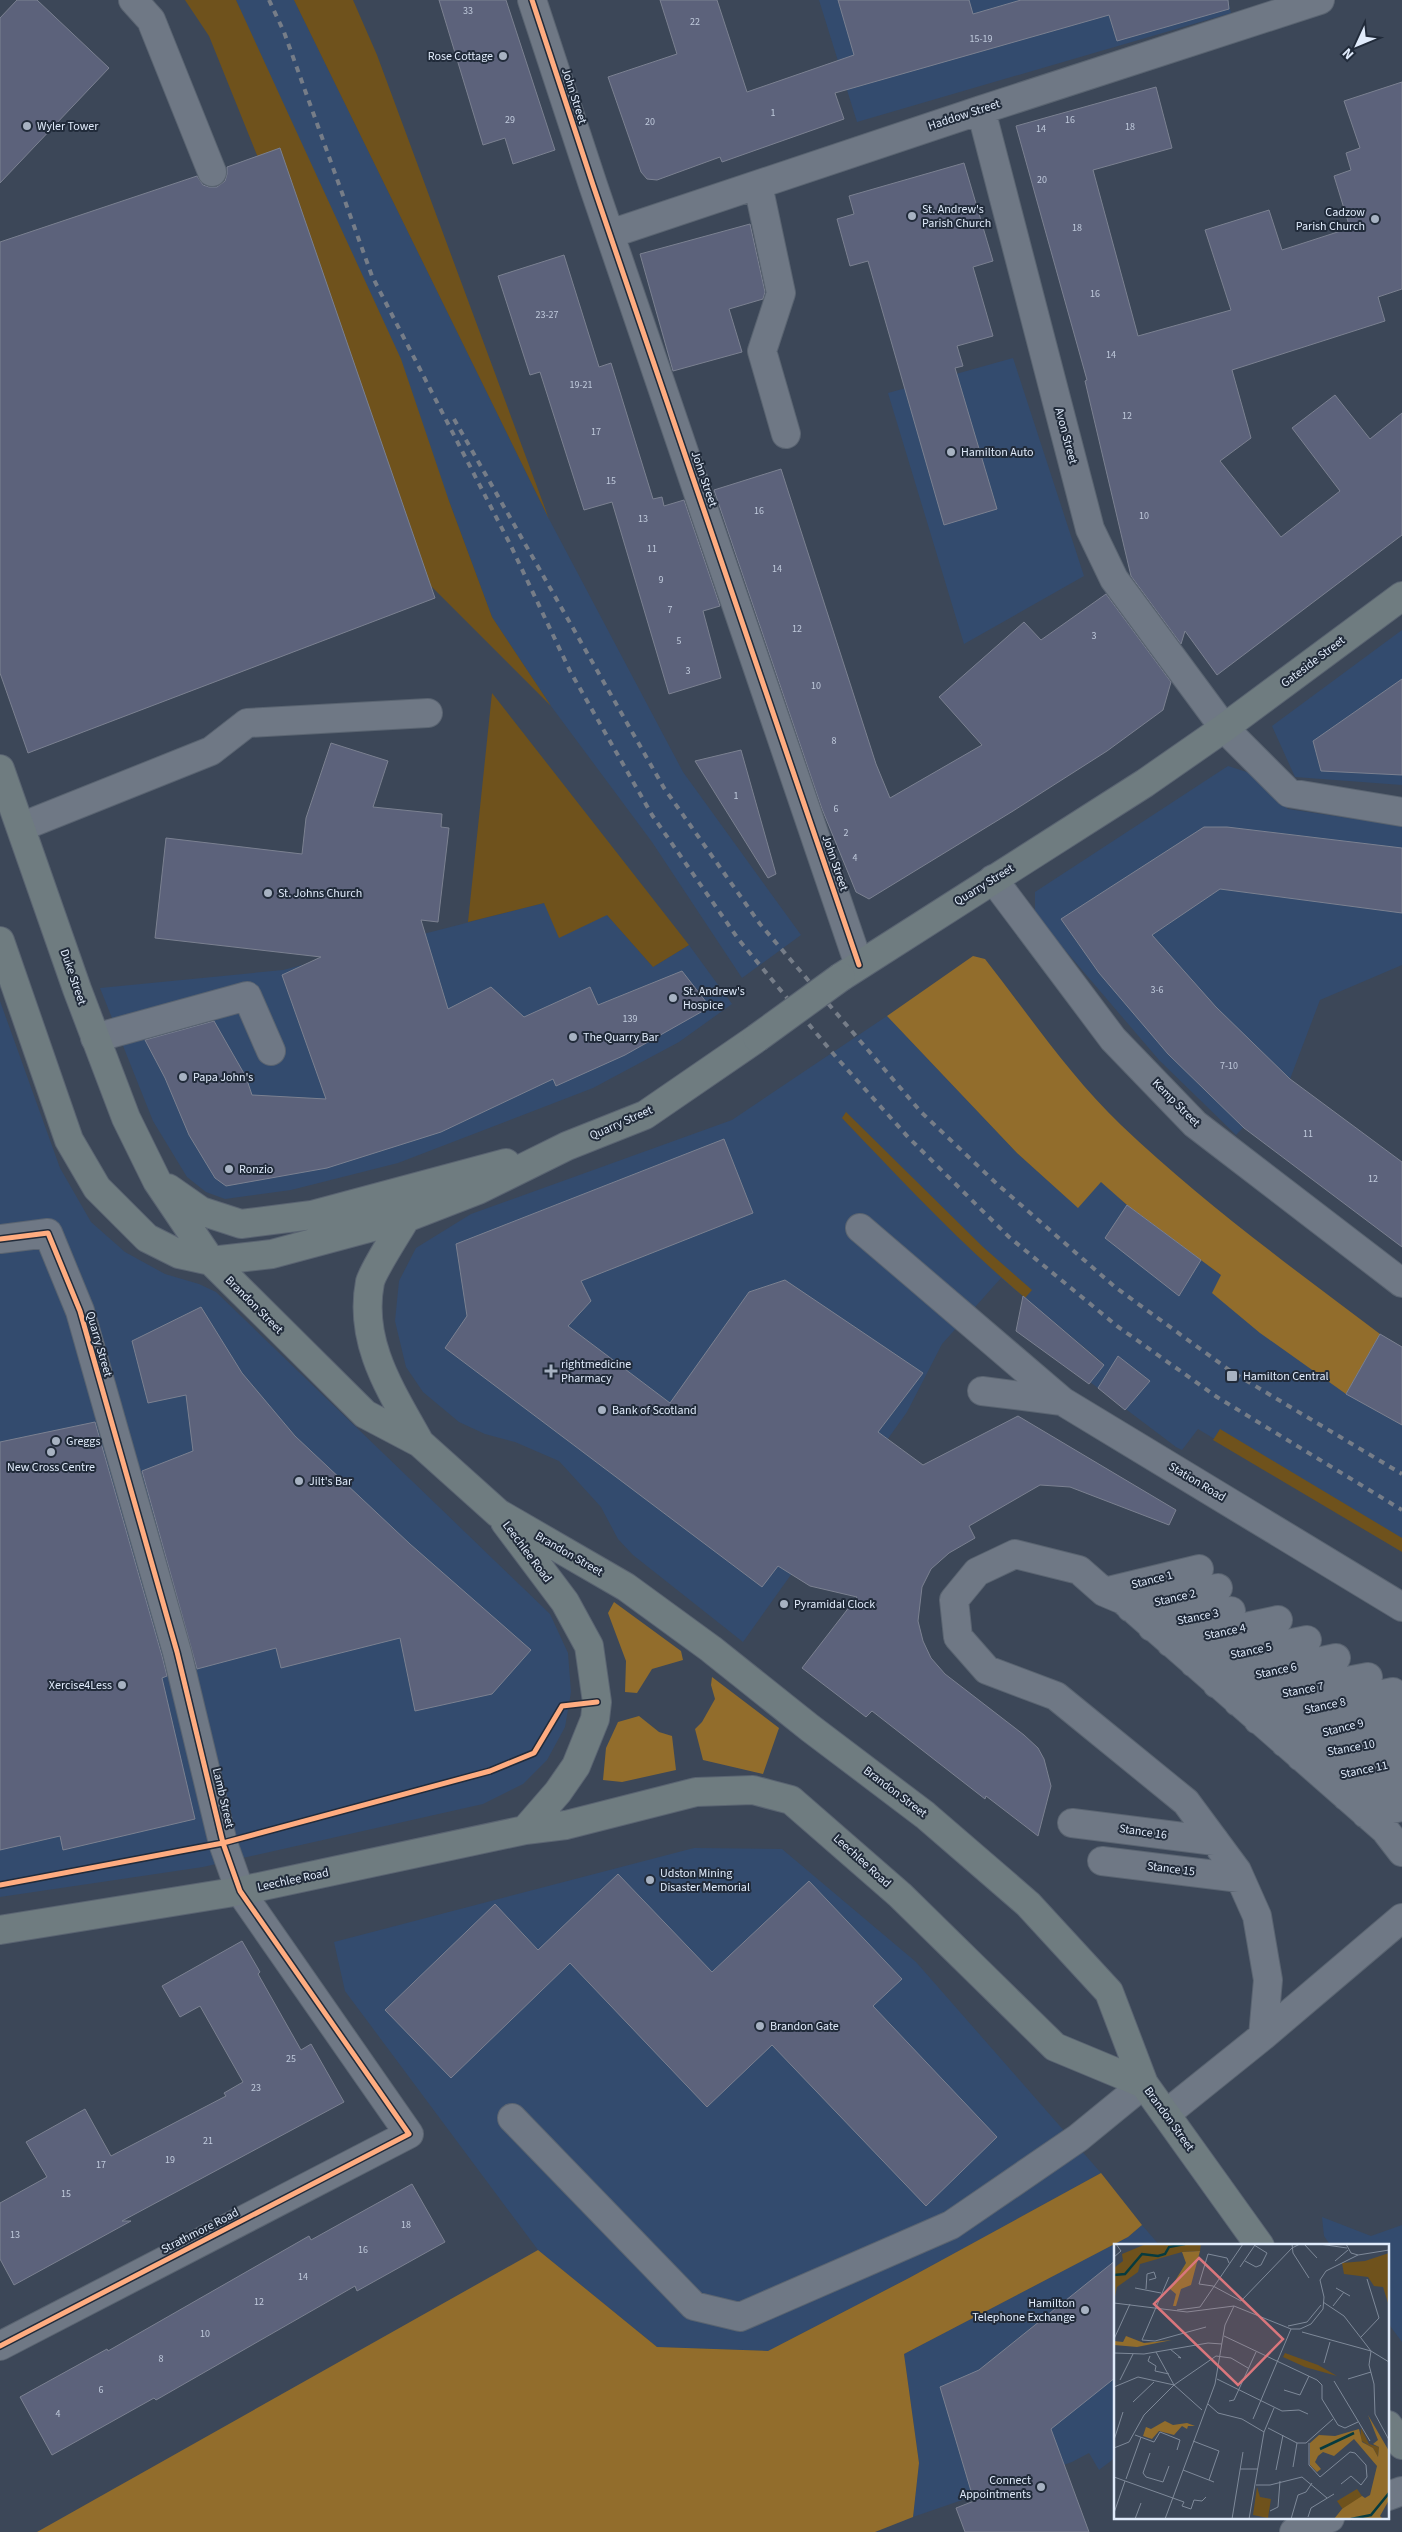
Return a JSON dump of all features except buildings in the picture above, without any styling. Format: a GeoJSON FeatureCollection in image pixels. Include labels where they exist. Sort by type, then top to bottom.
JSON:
{"type":"FeatureCollection","features":[{"type":"Feature","properties":{"kind":"main road","name":"Gateside Street"},"geometry":{"type":"LineString","coordinates":[[1224,728],[1402,596]]}},
{"type":"Feature","properties":{"kind":"main road","name":"Quarry Street"},"geometry":{"type":"LineString","coordinates":[[211,1261],[272,1254],[406,1218],[478,1190],[567,1146],[645,1115],[850,971],[1145,784],[1224,728]]}},
{"type":"Feature","properties":{"kind":"main road","name":"Duke Street"},"geometry":{"type":"LineString","coordinates":[[0,769],[95,1038],[126,1118],[157,1181]]}},
{"type":"Feature","properties":{"kind":"main road"},"geometry":{"type":"LineString","coordinates":[[0,942],[69,1140],[97,1188],[147,1238],[179,1254],[211,1261]]}},
{"type":"Feature","properties":{"kind":"main road","name":"Quarry Street"},"geometry":{"type":"LineString","coordinates":[[157,1181],[201,1210],[241,1224],[312,1215],[567,1146]]}},
{"type":"Feature","properties":{"kind":"main road","name":"Brandon Street"},"geometry":{"type":"LineString","coordinates":[[157,1181],[211,1261],[365,1414],[420,1443],[498,1513],[626,1587],[711,1649],[810,1728],[925,1815],[1028,1904],[1109,1992],[1144,2084],[1259,2244]]}},
{"type":"Feature","properties":{"kind":"main road","name":"Brandon Street"},"geometry":{"type":"LineString","coordinates":[[406,1218],[370,1281],[368,1325],[382,1375],[420,1443]]}},
{"type":"Feature","properties":{"kind":"main road","name":"Leechlee Road"},"geometry":{"type":"LineString","coordinates":[[498,1513],[565,1602],[589,1646],[597,1702],[595,1719],[576,1766],[558,1792],[525,1830]]}},
{"type":"Feature","properties":{"kind":"main road","name":"Leechlee Road"},"geometry":{"type":"LineString","coordinates":[[0,1930],[240,1891],[525,1830],[566,1825],[696,1792],[753,1790],[791,1800],[900,1895],[1055,2048],[1144,2084]]}},
{"type":"Feature","properties":{"kind":"main road"},"geometry":{"type":"LineString","coordinates":[[1390,2428],[1402,2444]]}},
{"type":"Feature","properties":{"kind":"street"},"geometry":{"type":"LineString","coordinates":[[132,0],[151,20],[212,172]]}},
{"type":"Feature","properties":{"kind":"street","name":"John Street"},"geometry":{"type":"LineString","coordinates":[[532,0],[850,971]]}},
{"type":"Feature","properties":{"kind":"street","name":"Haddow Street"},"geometry":{"type":"LineString","coordinates":[[610,234],[981,110],[1320,0]]}},
{"type":"Feature","properties":{"kind":"street","name":"Avon Street"},"geometry":{"type":"LineString","coordinates":[[981,110],[1090,529],[1114,579],[1224,728]]}},
{"type":"Feature","properties":{"kind":"street"},"geometry":{"type":"LineString","coordinates":[[758,185],[781,293],[762,351],[786,434]]}},
{"type":"Feature","properties":{"kind":"street"},"geometry":{"type":"LineString","coordinates":[[21,827],[211,751],[247,724],[428,712]]}},
{"type":"Feature","properties":{"kind":"street"},"geometry":{"type":"LineString","coordinates":[[1224,728],[1289,793],[1402,812]]}},
{"type":"Feature","properties":{"kind":"street","name":"Kemp Street"},"geometry":{"type":"LineString","coordinates":[[993,879],[1113,1039],[1195,1124],[1402,1283]]}},
{"type":"Feature","properties":{"kind":"street"},"geometry":{"type":"LineString","coordinates":[[95,1038],[247,996],[270,1051]]}},
{"type":"Feature","properties":{"kind":"street"},"geometry":{"type":"LineString","coordinates":[[860,1228],[1062,1401]]}},
{"type":"Feature","properties":{"kind":"street","name":"Quarry Street"},"geometry":{"type":"LineString","coordinates":[[0,1239],[48,1233],[80,1311],[120,1452]]}},
{"type":"Feature","properties":{"kind":"street","name":"Station Road"},"geometry":{"type":"LineString","coordinates":[[982,1391],[1062,1401],[1402,1606]]}},
{"type":"Feature","properties":{"kind":"street","name":"Lamb Street"},"geometry":{"type":"LineString","coordinates":[[120,1452],[123,1487],[178,1652],[223,1843],[240,1891],[409,2134]]}},
{"type":"Feature","properties":{"kind":"street"},"geometry":{"type":"LineString","coordinates":[[1263,2036],[1268,1980],[1258,1916],[1240,1878],[1215,1841],[1186,1802],[1056,1696],[987,1670],[958,1637],[954,1600],[977,1572],[1015,1554],[1079,1570],[1104,1592],[1123,1600],[1398,1841]]}},
{"type":"Feature","properties":{"kind":"street","name":"Stance 1"},"geometry":{"type":"LineString","coordinates":[[1104,1592],[1199,1569]]}},
{"type":"Feature","properties":{"kind":"street","name":"Stance 2"},"geometry":{"type":"LineString","coordinates":[[1131,1608],[1218,1588]]}},
{"type":"Feature","properties":{"kind":"street","name":"Stance 3"},"geometry":{"type":"LineString","coordinates":[[1161,1635],[1244,1608]]}},
{"type":"Feature","properties":{"kind":"street","name":"Stance 4"},"geometry":{"type":"LineString","coordinates":[[1161,1635],[1278,1620]]}},
{"type":"Feature","properties":{"kind":"street","name":"Stance 5"},"geometry":{"type":"LineString","coordinates":[[1194,1663],[1307,1640]]}},
{"type":"Feature","properties":{"kind":"street","name":"Stance 6"},"geometry":{"type":"LineString","coordinates":[[1217,1684],[1336,1658]]}},
{"type":"Feature","properties":{"kind":"street","name":"Stance 7"},"geometry":{"type":"LineString","coordinates":[[1238,1702],[1368,1678]]}},
{"type":"Feature","properties":{"kind":"street","name":"Stance 8"},"geometry":{"type":"LineString","coordinates":[[1258,1720],[1397,1703]]}},
{"type":"Feature","properties":{"kind":"street","name":"Stance 9"},"geometry":{"type":"LineString","coordinates":[[1293,1750],[1397,1703]]}},
{"type":"Feature","properties":{"kind":"street","name":"Stance 10"},"geometry":{"type":"LineString","coordinates":[[1293,1750],[1402,1739]]}},
{"type":"Feature","properties":{"kind":"street","name":"Stance 11"},"geometry":{"type":"LineString","coordinates":[[1326,1778],[1402,1762]]}},
{"type":"Feature","properties":{"kind":"street"},"geometry":{"type":"LineString","coordinates":[[1357,1806],[1402,1785]]}},
{"type":"Feature","properties":{"kind":"street"},"geometry":{"type":"LineString","coordinates":[[1357,1806],[1402,1807]]}},
{"type":"Feature","properties":{"kind":"street","name":"Stance 16"},"geometry":{"type":"LineString","coordinates":[[1072,1823],[1215,1841]]}},
{"type":"Feature","properties":{"kind":"street","name":"Stance 15"},"geometry":{"type":"LineString","coordinates":[[1102,1861],[1240,1878]]}},
{"type":"Feature","properties":{"kind":"street"},"geometry":{"type":"LineString","coordinates":[[1166,2114],[1263,2036],[1402,1918]]}},
{"type":"Feature","properties":{"kind":"street"},"geometry":{"type":"LineString","coordinates":[[512,2118],[694,2306],[740,2317],[951,2225],[1078,2138],[1144,2084]]}},
{"type":"Feature","properties":{"kind":"street","name":"Strathmore Road"},"geometry":{"type":"LineString","coordinates":[[0,2346],[409,2134]]}},
{"type":"Feature","properties":{"kind":"street"},"geometry":{"type":"LineString","coordinates":[[1390,2495],[1402,2491]]}},
{"type":"Feature","properties":{"kind":"street"},"geometry":{"type":"LineString","coordinates":[[1294,2532],[1325,2520]]}},
{"type":"Feature","properties":{"kind":"shaded area"},"geometry":{"type":"Polygon","coordinates":[[[185,0],[236,0],[401,359],[449,501],[492,617],[551,706],[430,585],[209,36],[185,0]]]}},
{"type":"Feature","properties":{"kind":"shaded area"},"geometry":{"type":"Polygon","coordinates":[[[236,0],[294,0],[549,519],[683,772],[801,935],[742,978],[652,842],[551,706],[492,617],[449,501],[236,0]]]}},
{"type":"Feature","properties":{"kind":"shaded area"},"geometry":{"type":"Polygon","coordinates":[[[294,0],[353,0],[377,55],[549,519],[294,0]]]}},
{"type":"Feature","properties":{"kind":"shaded area"},"geometry":{"type":"Polygon","coordinates":[[[819,0],[1228,0],[1231,13],[857,122],[819,0]]]}},
{"type":"Feature","properties":{"kind":"shaded area"},"geometry":{"type":"Polygon","coordinates":[[[1013,358],[1084,576],[964,644],[888,393],[1013,358]]]}},
{"type":"Feature","properties":{"kind":"shaded area"},"geometry":{"type":"Polygon","coordinates":[[[1402,630],[1402,785],[1295,777],[1272,726],[1402,630]]]}},
{"type":"Feature","properties":{"kind":"shaded area"},"geometry":{"type":"Polygon","coordinates":[[[492,693],[689,945],[653,967],[607,915],[559,938],[544,903],[468,922],[492,693]]]}},
{"type":"Feature","properties":{"kind":"shaded area"},"geometry":{"type":"Polygon","coordinates":[[[1228,766],[1250,773],[1288,809],[1402,826],[1402,965],[1320,1000],[1290,1079],[1236,1135],[1159,1060],[1035,915],[1035,892],[1228,766]]]}},
{"type":"Feature","properties":{"kind":"shaded area"},"geometry":{"type":"Polygon","coordinates":[[[544,903],[607,915],[653,967],[689,945],[732,1004],[679,1042],[593,1088],[398,1163],[291,1190],[225,1199],[206,1192],[187,1177],[153,1121],[100,988],[283,970],[544,903]]]}},
{"type":"Feature","properties":{"kind":"shaded area"},"geometry":{"type":"Polygon","coordinates":[[[973,956],[985,959],[1084,1086],[1121,1125],[1215,1207],[1280,1259],[1380,1334],[1346,1394],[1260,1333],[1212,1293],[1221,1275],[1127,1205],[1101,1182],[1078,1208],[1017,1153],[887,1016],[973,956]]]}},
{"type":"Feature","properties":{"kind":"shaded area"},"geometry":{"type":"Polygon","coordinates":[[[0,1001],[60,1168],[91,1222],[125,1252],[165,1274],[199,1284],[216,1292],[550,1614],[568,1653],[571,1692],[565,1727],[547,1760],[523,1784],[483,1804],[203,1867],[0,1897],[0,1001]]]}},
{"type":"Feature","properties":{"kind":"shaded area"},"geometry":{"type":"Polygon","coordinates":[[[887,1016],[1017,1153],[1078,1207],[1101,1181],[1127,1205],[1221,1275],[1346,1394],[1402,1425],[1402,1552],[1198,1429],[1182,1450],[1176,1447],[1090,1382],[1103,1363],[1001,1278],[942,1344],[907,1412],[743,1642],[633,1555],[618,1539],[601,1507],[559,1461],[515,1442],[485,1434],[459,1422],[423,1392],[406,1367],[395,1321],[399,1281],[416,1248],[471,1214],[732,1120],[887,1016]]]}},
{"type":"Feature","properties":{"kind":"shaded area"},"geometry":{"type":"Polygon","coordinates":[[[846,1112],[983,1247],[1032,1290],[1025,1298],[931,1211],[886,1165],[842,1118],[846,1112]]]}},
{"type":"Feature","properties":{"kind":"shaded area"},"geometry":{"type":"Polygon","coordinates":[[[1220,1429],[1402,1538],[1402,1552],[1213,1440],[1220,1429]]]}},
{"type":"Feature","properties":{"kind":"shaded area"},"geometry":{"type":"Polygon","coordinates":[[[614,1602],[681,1651],[683,1660],[652,1669],[637,1693],[625,1692],[626,1661],[608,1613],[614,1602]]]}},
{"type":"Feature","properties":{"kind":"shaded area"},"geometry":{"type":"Polygon","coordinates":[[[712,1677],[779,1728],[763,1774],[703,1760],[695,1729],[702,1722],[715,1699],[711,1685],[712,1677]]]}},
{"type":"Feature","properties":{"kind":"shaded area"},"geometry":{"type":"Polygon","coordinates":[[[639,1716],[659,1732],[672,1736],[676,1770],[622,1782],[603,1780],[606,1748],[618,1722],[639,1716]]]}},
{"type":"Feature","properties":{"kind":"shaded area"},"geometry":{"type":"Polygon","coordinates":[[[694,1848],[782,1849],[916,1962],[1101,2173],[909,2278],[768,2351],[657,2347],[538,2250],[345,1991],[334,1942],[694,1848]]]}},
{"type":"Feature","properties":{"kind":"shaded area"},"geometry":{"type":"Polygon","coordinates":[[[1101,2173],[1142,2225],[1128,2237],[904,2354],[919,2463],[913,2517],[875,2532],[37,2532],[538,2250],[657,2347],[768,2351],[909,2278],[1101,2173]]]}},
{"type":"Feature","properties":{"kind":"shaded area"},"geometry":{"type":"Polygon","coordinates":[[[1322,2217],[1371,2236],[1402,2225],[1402,2342],[1390,2326],[1390,2244],[1330,2244],[1324,2236],[1322,2217]]]}},
{"type":"Feature","properties":{"kind":"shaded area"},"geometry":{"type":"Polygon","coordinates":[[[1142,2225],[1158,2244],[1115,2244],[1128,2237],[1142,2225]]]}},
{"type":"Feature","properties":{"kind":"shaded area"},"geometry":{"type":"Polygon","coordinates":[[[1114,2244],[1114,2459],[1099,2470],[1089,2453],[1072,2462],[913,2517],[919,2463],[904,2354],[1114,2244]]]}},
{"type":"Feature","properties":{"kind":"railway"},"geometry":{"type":"LineString","coordinates":[[269,0],[284,32],[372,276],[510,544],[570,671],[652,815],[739,940],[836,1057],[908,1137],[1009,1237],[1117,1326],[1217,1397],[1402,1510]]}},
{"type":"Feature","properties":{"kind":"railway"},"geometry":{"type":"LineString","coordinates":[[454,419],[664,788],[760,924],[921,1112],[997,1184],[1115,1287],[1232,1372],[1402,1474]]}},
{"type":"Feature","properties":{"kind":"cycle path"},"geometry":{"type":"LineString","coordinates":[[532,0],[593,185],[859,965]]}},
{"type":"Feature","properties":{"kind":"cycle path"},"geometry":{"type":"LineString","coordinates":[[0,1239],[48,1233],[80,1311],[177,1652],[223,1843],[240,1891],[409,2134],[0,2346]]}},
{"type":"Feature","properties":{"kind":"cycle path"},"geometry":{"type":"LineString","coordinates":[[0,1885],[223,1843],[490,1771],[534,1753],[562,1706],[597,1702]]}},
{"type":"Feature","properties":{"kind":"place","name":"Rose Cottage"},"geometry":{"type":"Point","coordinates":[503,56]}},
{"type":"Feature","properties":{"kind":"place","name":"Wyler Tower"},"geometry":{"type":"Point","coordinates":[27,126]}},
{"type":"Feature","properties":{"kind":"place","name":"St. Andrew's Parish Church"},"geometry":{"type":"Point","coordinates":[912,216]}},
{"type":"Feature","properties":{"kind":"place","name":"Cadzow Parish Church"},"geometry":{"type":"Point","coordinates":[1375,219]}},
{"type":"Feature","properties":{"kind":"place","name":"Hamilton Auto"},"geometry":{"type":"Point","coordinates":[951,452]}},
{"type":"Feature","properties":{"kind":"place","name":"St. Johns Church"},"geometry":{"type":"Point","coordinates":[268,893]}},
{"type":"Feature","properties":{"kind":"place","name":"St. Andrew's Hospice"},"geometry":{"type":"Point","coordinates":[673,998]}},
{"type":"Feature","properties":{"kind":"place","name":"The Quarry Bar"},"geometry":{"type":"Point","coordinates":[573,1037]}},
{"type":"Feature","properties":{"kind":"place","name":"Papa John's"},"geometry":{"type":"Point","coordinates":[183,1077]}},
{"type":"Feature","properties":{"kind":"place","name":"Ronzio"},"geometry":{"type":"Point","coordinates":[229,1169]}},
{"type":"Feature","properties":{"kind":"place","name":"rightmedicine Pharmacy"},"geometry":{"type":"Point","coordinates":[551,1371]}},
{"type":"Feature","properties":{"kind":"place","name":"Hamilton Central"},"geometry":{"type":"Point","coordinates":[1232,1376]}},
{"type":"Feature","properties":{"kind":"place","name":"Bank of Scotland"},"geometry":{"type":"Point","coordinates":[602,1410]}},
{"type":"Feature","properties":{"kind":"place","name":"Greggs"},"geometry":{"type":"Point","coordinates":[56,1441]}},
{"type":"Feature","properties":{"kind":"place","name":"New Cross Centre"},"geometry":{"type":"Point","coordinates":[51,1452]}},
{"type":"Feature","properties":{"kind":"place","name":"Jilt's Bar"},"geometry":{"type":"Point","coordinates":[299,1481]}},
{"type":"Feature","properties":{"kind":"place","name":"Pyramidal Clock"},"geometry":{"type":"Point","coordinates":[784,1604]}},
{"type":"Feature","properties":{"kind":"place","name":"Xercise4Less"},"geometry":{"type":"Point","coordinates":[122,1685]}},
{"type":"Feature","properties":{"kind":"place","name":"Udston Mining Disaster Memorial"},"geometry":{"type":"Point","coordinates":[650,1880]}},
{"type":"Feature","properties":{"kind":"place","name":"Brandon Gate"},"geometry":{"type":"Point","coordinates":[760,2026]}},
{"type":"Feature","properties":{"kind":"place","name":"Hamilton Telephone Exchange"},"geometry":{"type":"Point","coordinates":[1085,2310]}},
{"type":"Feature","properties":{"kind":"place","name":"Connect Appointments"},"geometry":{"type":"Point","coordinates":[1041,2487]}}]}
